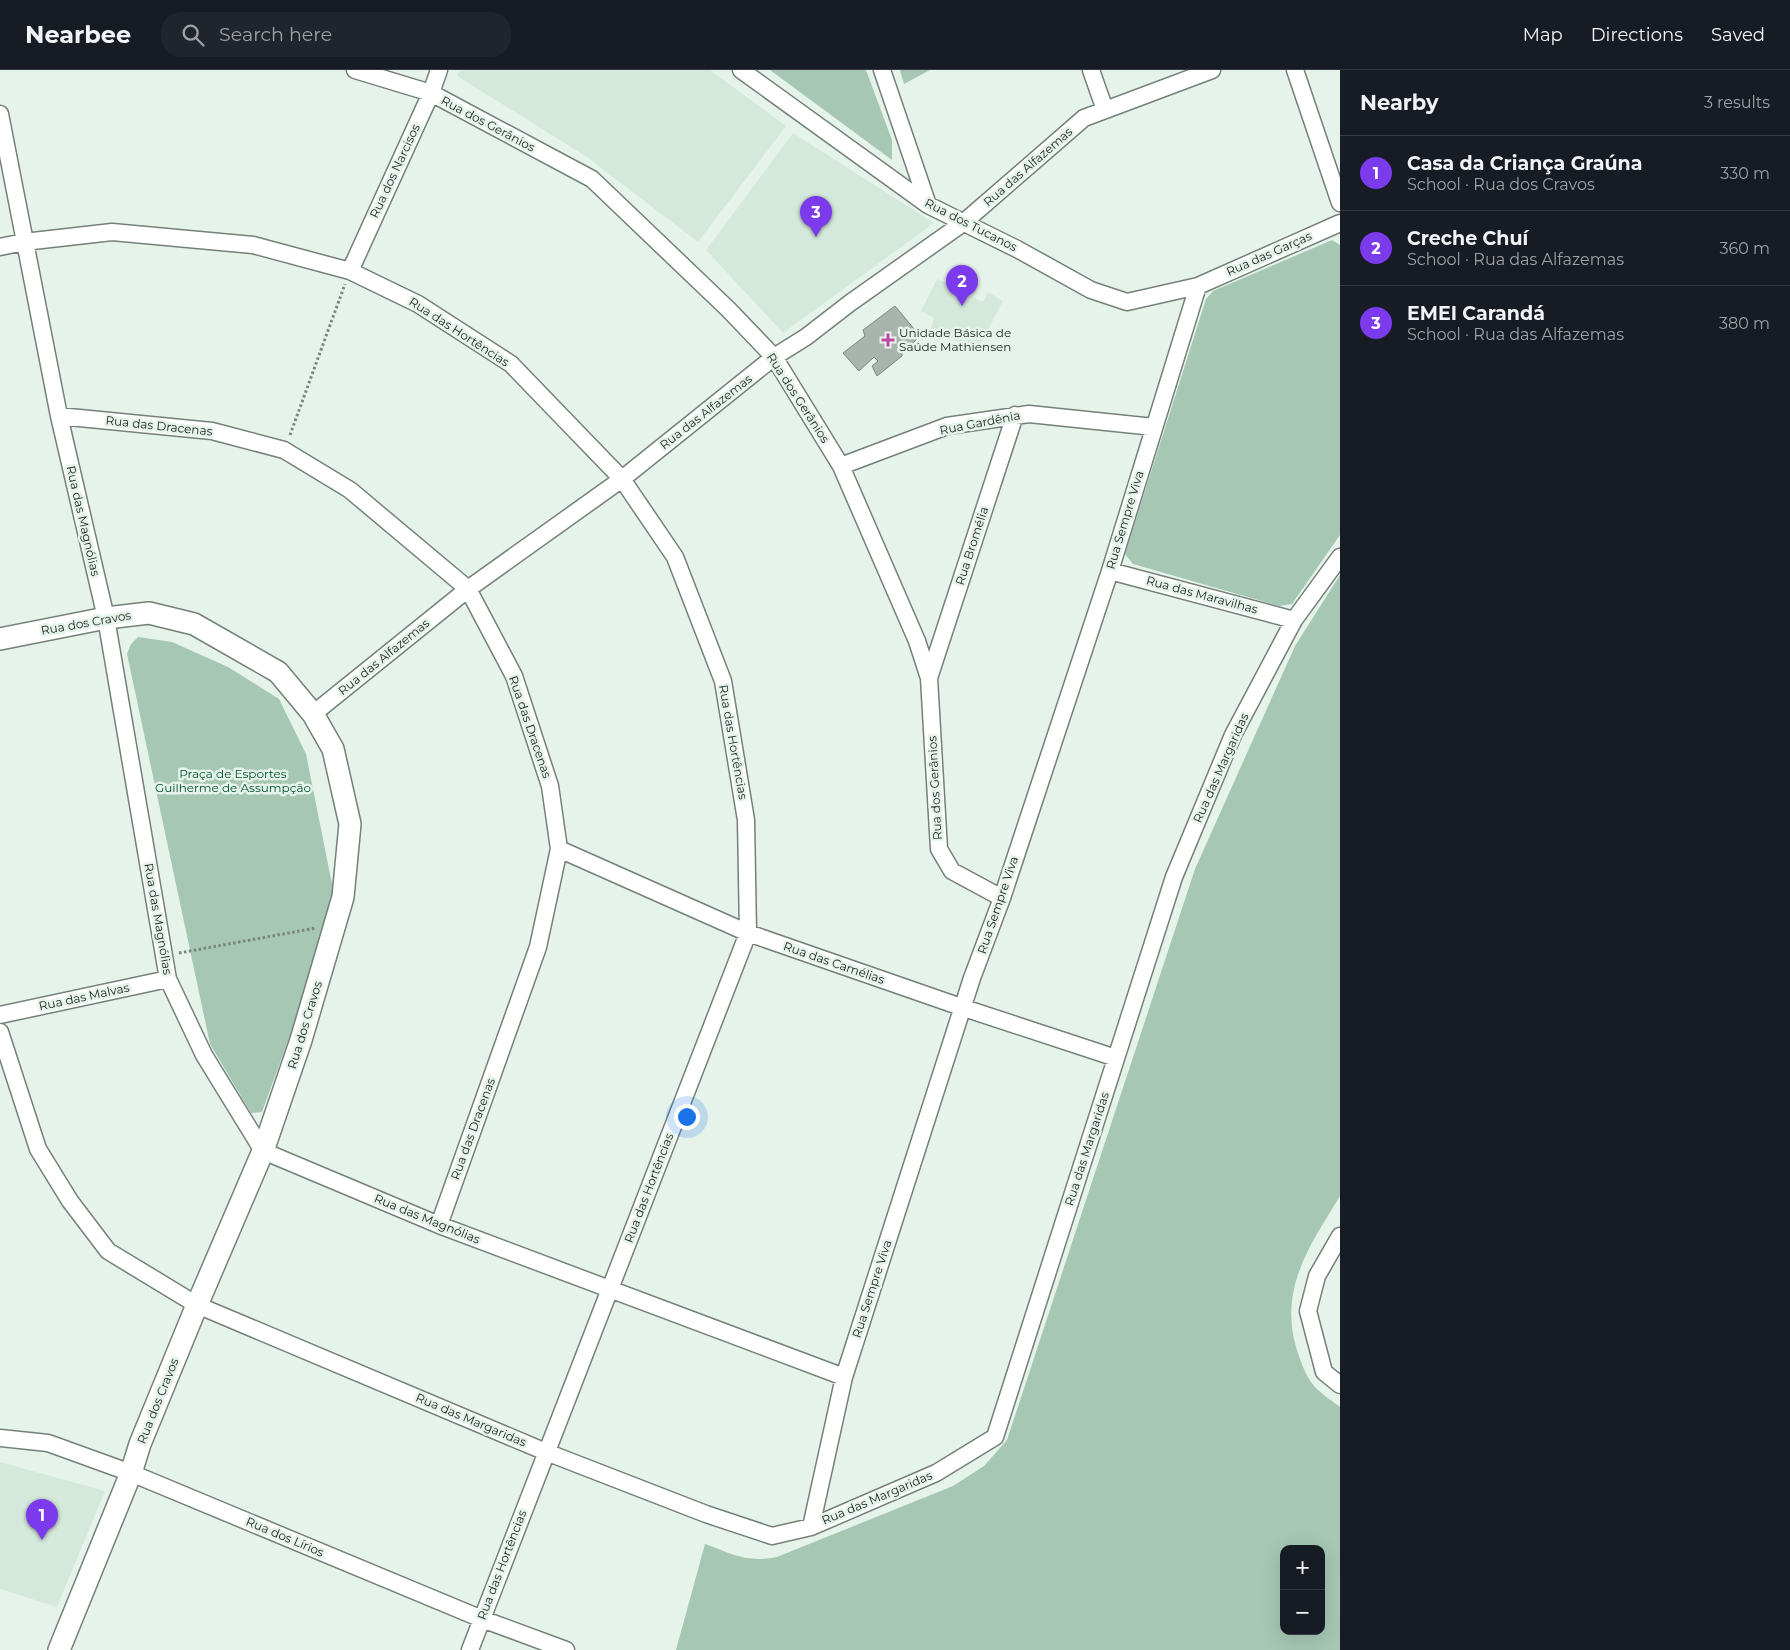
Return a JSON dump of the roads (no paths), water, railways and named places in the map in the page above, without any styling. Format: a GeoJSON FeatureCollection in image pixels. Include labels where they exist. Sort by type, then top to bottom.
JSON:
{"type":"FeatureCollection","features":[{"type":"Feature","properties":{"kind":"street","name":"Rua dos Gerânios"},"geometry":{"type":"LineString","coordinates":[[355,70],[431,92],[592,179],[728,309],[774,357],[841,466],[917,641],[929,678],[939,850],[952,871],[1002,898]]}},
{"type":"Feature","properties":{"kind":"street","name":"Rua dos Narcisos"},"geometry":{"type":"LineString","coordinates":[[350,271],[431,92],[439,70]]}},
{"type":"Feature","properties":{"kind":"street","name":"Rua dos Tucanos"},"geometry":{"type":"LineString","coordinates":[[741,70],[928,205],[1017,249],[1091,290],[1127,302],[1198,286]]}},
{"type":"Feature","properties":{"kind":"street"},"geometry":{"type":"LineString","coordinates":[[882,70],[928,205]]}},
{"type":"Feature","properties":{"kind":"street"},"geometry":{"type":"LineString","coordinates":[[1091,70],[1105,110]]}},
{"type":"Feature","properties":{"kind":"street","name":"Rua das Alfazemas"},"geometry":{"type":"LineString","coordinates":[[313,714],[468,589],[622,478],[774,357],[806,337],[850,303],[963,223],[1084,118],[1212,70]]}},
{"type":"Feature","properties":{"kind":"street"},"geometry":{"type":"LineString","coordinates":[[1295,70],[1340,203]]}},
{"type":"Feature","properties":{"kind":"street","name":"Rua das Magnólias"},"geometry":{"type":"LineString","coordinates":[[0,114],[59,416],[106,618],[168,979],[204,1055],[263,1151],[439,1224],[609,1290],[844,1377]]}},
{"type":"Feature","properties":{"kind":"street","name":"Rua das Garças"},"geometry":{"type":"LineString","coordinates":[[1198,286],[1340,223]]}},
{"type":"Feature","properties":{"kind":"street","name":"Rua das Hortências"},"geometry":{"type":"LineString","coordinates":[[0,247],[24,242],[112,232],[253,245],[350,271],[418,304],[511,364],[622,478],[676,557],[723,681],[746,820],[748,934],[470,1650]]}},
{"type":"Feature","properties":{"kind":"street","name":"Rua Sempre Viva"},"geometry":{"type":"LineString","coordinates":[[811,1527],[844,1377],[964,1008],[972,978],[1002,898],[1110,571],[1198,286]]}},
{"type":"Feature","properties":{"kind":"street","name":"Rua Gardênia"},"geometry":{"type":"LineString","coordinates":[[841,466],[947,426],[1015,415],[1029,414],[1154,427]]}},
{"type":"Feature","properties":{"kind":"street","name":"Rua Bromélia"},"geometry":{"type":"LineString","coordinates":[[929,678],[1015,415]]}},
{"type":"Feature","properties":{"kind":"street","name":"Rua das Dracenas"},"geometry":{"type":"LineString","coordinates":[[59,416],[212,430],[284,450],[350,490],[468,589],[514,676],[550,786],[559,849],[538,946],[439,1224]]}},
{"type":"Feature","properties":{"kind":"street","name":"Rua das Margaridas"},"geometry":{"type":"LineString","coordinates":[[0,1032],[38,1149],[70,1201],[108,1251],[197,1305],[546,1452],[706,1514],[772,1536],[811,1527],[936,1473],[995,1438],[1174,877],[1233,735],[1294,620],[1340,557]]}},
{"type":"Feature","properties":{"kind":"street","name":"Rua das Maravilhas"},"geometry":{"type":"LineString","coordinates":[[1110,571],[1294,620]]}},
{"type":"Feature","properties":{"kind":"street","name":"Rua dos Cravos"},"geometry":{"type":"LineString","coordinates":[[0,639],[106,618],[149,613],[194,624],[278,672],[313,714],[333,749],[350,824],[343,897],[301,1040],[263,1151],[140,1444],[131,1473],[64,1648]]}},
{"type":"Feature","properties":{"kind":"street","name":"Rua das Camélias"},"geometry":{"type":"LineString","coordinates":[[559,849],[748,934],[1116,1058]]}},
{"type":"Feature","properties":{"kind":"street","name":"Rua das Malvas"},"geometry":{"type":"LineString","coordinates":[[0,1015],[168,979]]}},
{"type":"Feature","properties":{"kind":"street"},"geometry":{"type":"LineString","coordinates":[[1340,1236],[1317,1276],[1308,1311],[1324,1372],[1340,1385]]}},
{"type":"Feature","properties":{"kind":"street","name":"Rua dos Lírios"},"geometry":{"type":"LineString","coordinates":[[0,1438],[48,1443],[131,1473],[482,1619],[566,1650]]}},
{"type":"Feature","properties":{"kind":"place","name":"EMEI Carandá"},"geometry":{"type":"Point","coordinates":[816,237]}},
{"type":"Feature","properties":{"kind":"place","name":"Creche Chuí"},"geometry":{"type":"Point","coordinates":[962,306]}},
{"type":"Feature","properties":{"kind":"place","name":"Unidade Básica de Saúde Mathiensen"},"geometry":{"type":"Point","coordinates":[888,340]}},
{"type":"Feature","properties":{"kind":"place","name":"Casa da Criança Graúna"},"geometry":{"type":"Point","coordinates":[42,1540]}},
{"type":"Feature","properties":{"kind":"park label","name":"Praça de Esportes Guilherme de Assumpção"},"geometry":{"type":"Point","coordinates":[233,781]}}]}
